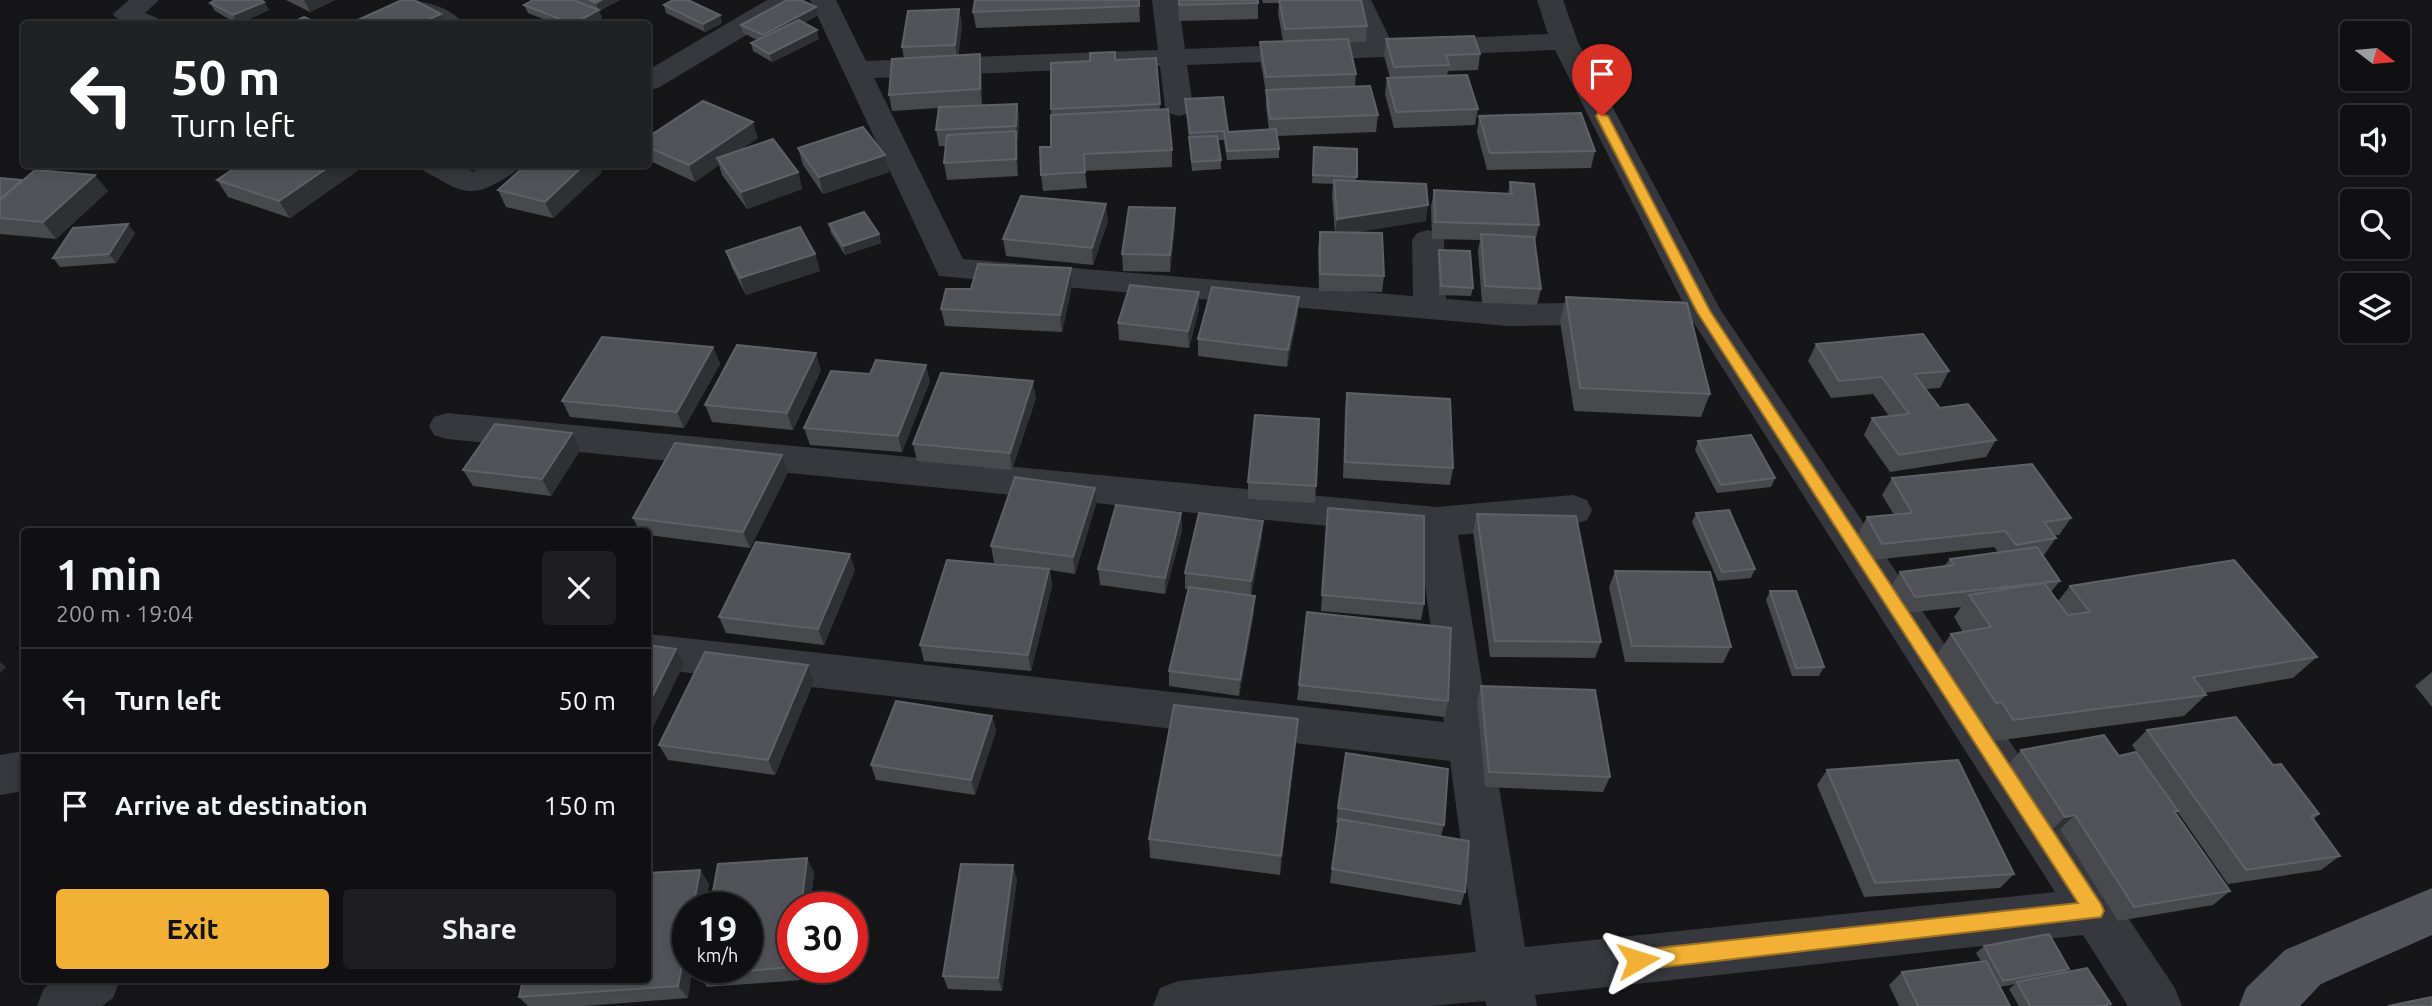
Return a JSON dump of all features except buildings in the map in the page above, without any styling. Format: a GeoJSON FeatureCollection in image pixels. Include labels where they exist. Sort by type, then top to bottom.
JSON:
{"type":"FeatureCollection","features":[{"type":"Feature","properties":{"kind":"main road"},"geometry":{"type":"LineString","coordinates":[[2264,1006],[2303,967],[2432,911]]}},
{"type":"Feature","properties":{"kind":"street"},"geometry":{"type":"LineString","coordinates":[[141,21],[126,14],[146,0]]}},
{"type":"Feature","properties":{"kind":"street"},"geometry":{"type":"LineString","coordinates":[[737,0],[777,6]]}},
{"type":"Feature","properties":{"kind":"street"},"geometry":{"type":"LineString","coordinates":[[823,0],[951,269],[1509,315],[1704,312]]}},
{"type":"Feature","properties":{"kind":"street"},"geometry":{"type":"LineString","coordinates":[[1165,0],[1179,107]]}},
{"type":"Feature","properties":{"kind":"street"},"geometry":{"type":"LineString","coordinates":[[1358,0],[1383,51]]}},
{"type":"Feature","properties":{"kind":"street"},"geometry":{"type":"LineString","coordinates":[[1550,0],[1564,42],[1704,312],[2157,1006]]}},
{"type":"Feature","properties":{"kind":"street"},"geometry":{"type":"LineString","coordinates":[[411,4],[444,21]]}},
{"type":"Feature","properties":{"kind":"street"},"geometry":{"type":"LineString","coordinates":[[651,80],[777,6]]}},
{"type":"Feature","properties":{"kind":"street"},"geometry":{"type":"LineString","coordinates":[[857,70],[1564,42]]}},
{"type":"Feature","properties":{"kind":"street"},"geometry":{"type":"LineString","coordinates":[[441,168],[474,184],[501,168]]}},
{"type":"Feature","properties":{"kind":"street"},"geometry":{"type":"LineString","coordinates":[[1429,240],[1430,308]]}},
{"type":"Feature","properties":{"kind":"street"},"geometry":{"type":"LineString","coordinates":[[447,426],[1436,522],[1573,510]]}},
{"type":"Feature","properties":{"kind":"street"},"geometry":{"type":"LineString","coordinates":[[1436,522],[1508,990]]}},
{"type":"Feature","properties":{"kind":"street"},"geometry":{"type":"LineString","coordinates":[[651,651],[1470,744]]}},
{"type":"Feature","properties":{"kind":"street"},"geometry":{"type":"LineString","coordinates":[[0,775],[21,772]]}},
{"type":"Feature","properties":{"kind":"street"},"geometry":{"type":"LineString","coordinates":[[1178,1006],[1508,990],[2094,911]]}},
{"type":"Feature","properties":{"kind":"street"},"geometry":{"type":"LineString","coordinates":[[62,1006],[91,983]]}},
{"type":"Feature","properties":{"kind":"route"},"geometry":{"type":"LineString","coordinates":[[1602,116],[1704,312],[2094,911],[1638,960]]}}]}
